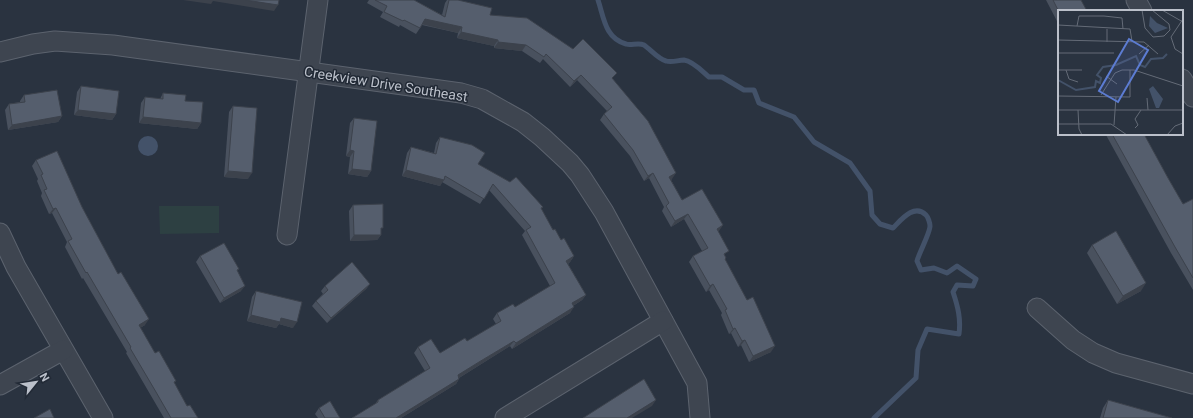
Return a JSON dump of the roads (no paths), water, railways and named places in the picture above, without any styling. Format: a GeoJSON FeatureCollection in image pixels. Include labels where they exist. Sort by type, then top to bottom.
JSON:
{"type":"FeatureCollection","features":[{"type":"Feature","properties":{"kind":"street"},"geometry":{"type":"LineString","coordinates":[[287,235],[310,72],[318,0]]}},
{"type":"Feature","properties":{"kind":"street"},"geometry":{"type":"LineString","coordinates":[[1136,0],[1141,10]]}},
{"type":"Feature","properties":{"kind":"street","name":"Creekview Drive Southeast"},"geometry":{"type":"LineString","coordinates":[[0,52],[33,44],[55,41],[113,46],[461,93],[482,99],[523,122],[570,163],[580,176],[604,212],[697,383],[700,418]]}},
{"type":"Feature","properties":{"kind":"street"},"geometry":{"type":"LineString","coordinates":[[1183,75],[1193,69]]}},
{"type":"Feature","properties":{"kind":"street"},"geometry":{"type":"LineString","coordinates":[[1183,81],[1193,97]]}},
{"type":"Feature","properties":{"kind":"street"},"geometry":{"type":"LineString","coordinates":[[0,233],[16,267],[103,418]]}},
{"type":"Feature","properties":{"kind":"street"},"geometry":{"type":"LineString","coordinates":[[1037,308],[1073,340],[1092,353],[1116,362],[1193,384]]}},
{"type":"Feature","properties":{"kind":"street"},"geometry":{"type":"LineString","coordinates":[[504,418],[664,321]]}},
{"type":"Feature","properties":{"kind":"street"},"geometry":{"type":"LineString","coordinates":[[0,385],[63,350]]}},
{"type":"Feature","properties":{"kind":"water"},"geometry":{"type":"Polygon","coordinates":[[[148,136],[155,139],[158,146],[155,153],[148,156],[141,153],[138,146],[141,139],[148,136]]]}},
{"type":"Feature","properties":{"kind":"waterway"},"geometry":{"type":"LineString","coordinates":[[598,0],[609,32],[619,41],[628,44],[644,45],[657,56],[666,61],[670,62],[684,60],[691,62],[709,77],[722,77],[744,90],[754,90],[759,103],[794,117],[814,142],[850,163],[870,191],[872,215],[880,224],[893,228],[904,217],[912,212],[917,211],[926,215],[930,226],[917,261],[921,270],[934,268],[947,273],[957,266],[976,279],[973,286],[957,285],[953,292],[959,313],[959,334],[927,329],[918,350],[916,378],[874,418]]}}]}
